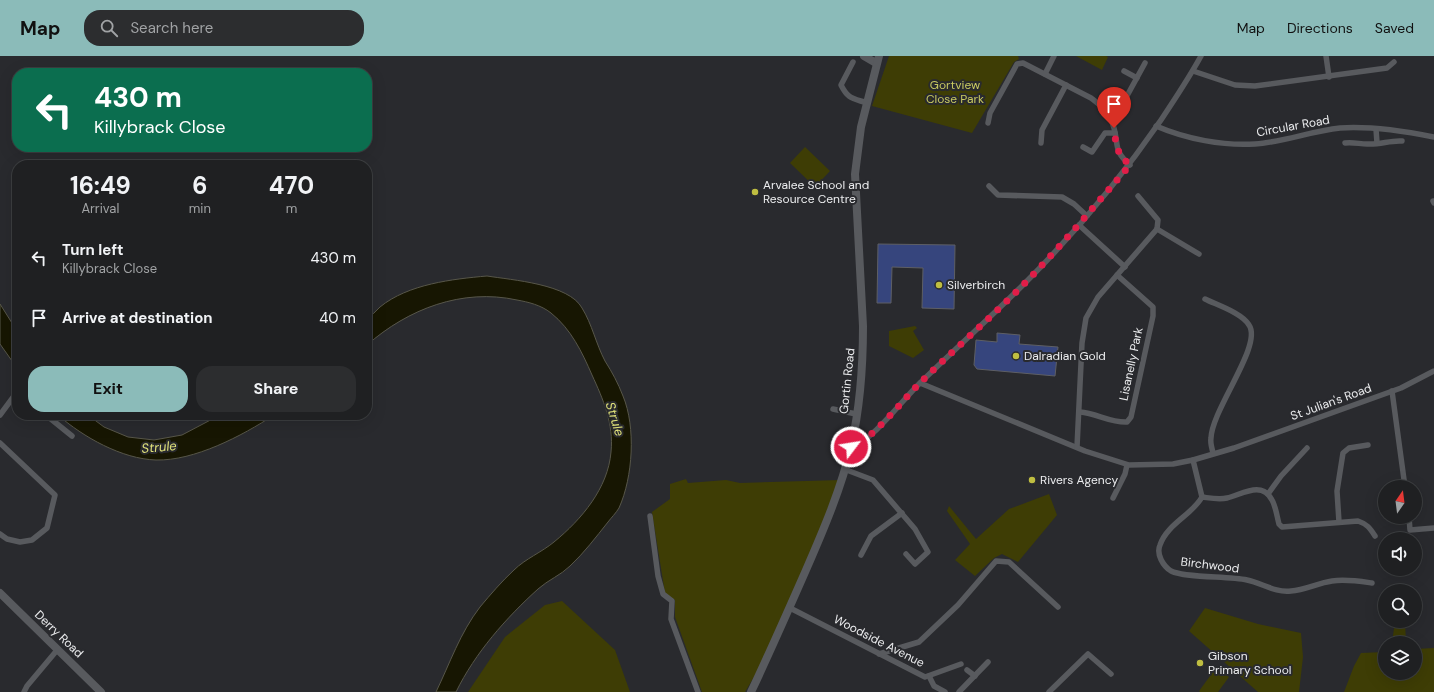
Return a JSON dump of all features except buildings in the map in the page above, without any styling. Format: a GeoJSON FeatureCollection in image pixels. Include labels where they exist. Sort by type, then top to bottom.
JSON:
{"type":"FeatureCollection","features":[{"type":"Feature","properties":{"kind":"main road"},"geometry":{"type":"LineString","coordinates":[[864,56],[878,59]]}},
{"type":"Feature","properties":{"kind":"main road","name":"Gortin Road"},"geometry":{"type":"LineString","coordinates":[[751,692],[824,530],[851,447],[863,348],[855,174],[861,127],[878,59]]}},
{"type":"Feature","properties":{"kind":"main road","name":"Derry Road"},"geometry":{"type":"LineString","coordinates":[[0,593],[101,692]]}},
{"type":"Feature","properties":{"kind":"street"},"geometry":{"type":"LineString","coordinates":[[1046,74],[1054,56]]}},
{"type":"Feature","properties":{"kind":"street"},"geometry":{"type":"LineString","coordinates":[[851,447],[858,445],[870,435],[920,383],[1026,282],[1079,225],[1130,165],[1193,71],[1201,56]]}},
{"type":"Feature","properties":{"kind":"street"},"geometry":{"type":"LineString","coordinates":[[1326,56],[1329,77]]}},
{"type":"Feature","properties":{"kind":"street"},"geometry":{"type":"LineString","coordinates":[[853,62],[841,85],[846,95],[850,98],[867,103]]}},
{"type":"Feature","properties":{"kind":"street"},"geometry":{"type":"LineString","coordinates":[[1193,71],[1235,85],[1255,86],[1387,68],[1394,62]]}},
{"type":"Feature","properties":{"kind":"street"},"geometry":{"type":"LineString","coordinates":[[988,123],[990,113],[1017,64],[1023,63],[1091,98],[1100,105],[1108,113],[1115,133],[1116,147],[1122,158],[1130,165]]}},
{"type":"Feature","properties":{"kind":"street"},"geometry":{"type":"LineString","coordinates":[[1108,113],[1121,105],[1145,63]]}},
{"type":"Feature","properties":{"kind":"street"},"geometry":{"type":"LineString","coordinates":[[1124,71],[1137,78]]}},
{"type":"Feature","properties":{"kind":"street"},"geometry":{"type":"LineString","coordinates":[[1041,143],[1042,130],[1066,85]]}},
{"type":"Feature","properties":{"kind":"street","name":"Circular Road"},"geometry":{"type":"LineString","coordinates":[[1156,126],[1185,136],[1219,142],[1256,144],[1339,128],[1376,129],[1434,137]]}},
{"type":"Feature","properties":{"kind":"street"},"geometry":{"type":"LineString","coordinates":[[1376,129],[1377,143]]}},
{"type":"Feature","properties":{"kind":"street"},"geometry":{"type":"LineString","coordinates":[[1083,147],[1092,152],[1105,133],[1115,133]]}},
{"type":"Feature","properties":{"kind":"street"},"geometry":{"type":"LineString","coordinates":[[1345,143],[1377,143],[1390,140],[1402,141]]}},
{"type":"Feature","properties":{"kind":"street"},"geometry":{"type":"LineString","coordinates":[[989,186],[998,195],[1062,197],[1074,204],[1087,216]]}},
{"type":"Feature","properties":{"kind":"street"},"geometry":{"type":"LineString","coordinates":[[1077,447],[1080,412],[1082,343],[1086,318],[1098,297],[1157,229],[1158,220],[1138,196]]}},
{"type":"Feature","properties":{"kind":"street"},"geometry":{"type":"LineString","coordinates":[[1079,225],[1125,267]]}},
{"type":"Feature","properties":{"kind":"street"},"geometry":{"type":"LineString","coordinates":[[1157,229],[1199,254]]}},
{"type":"Feature","properties":{"kind":"street","name":"Lisanelly Park"},"geometry":{"type":"LineString","coordinates":[[1080,412],[1090,412],[1120,423],[1127,422],[1131,417],[1153,316],[1153,307],[1117,276]]}},
{"type":"Feature","properties":{"kind":"street"},"geometry":{"type":"LineString","coordinates":[[1205,299],[1241,316],[1250,325],[1253,337],[1249,352],[1232,383],[1215,420],[1210,438],[1213,453]]}},
{"type":"Feature","properties":{"kind":"street","name":"St Julian's Road"},"geometry":{"type":"LineString","coordinates":[[1127,465],[1173,464],[1193,460],[1234,448],[1392,391],[1434,371]]}},
{"type":"Feature","properties":{"kind":"street"},"geometry":{"type":"LineString","coordinates":[[920,383],[1077,447],[1127,465],[1125,474],[1113,498]]}},
{"type":"Feature","properties":{"kind":"street"},"geometry":{"type":"LineString","coordinates":[[1392,391],[1404,480]]}},
{"type":"Feature","properties":{"kind":"street"},"geometry":{"type":"LineString","coordinates":[[0,415],[12,399]]}},
{"type":"Feature","properties":{"kind":"street"},"geometry":{"type":"LineString","coordinates":[[833,409],[856,414]]}},
{"type":"Feature","properties":{"kind":"street"},"geometry":{"type":"LineString","coordinates":[[52,420],[72,436]]}},
{"type":"Feature","properties":{"kind":"street"},"geometry":{"type":"LineString","coordinates":[[0,443],[55,495],[47,528],[32,540],[20,542],[7,539],[0,534]]}},
{"type":"Feature","properties":{"kind":"street"},"geometry":{"type":"LineString","coordinates":[[1338,522],[1337,491],[1343,453],[1349,448],[1368,445]]}},
{"type":"Feature","properties":{"kind":"street"},"geometry":{"type":"LineString","coordinates":[[1268,494],[1281,476],[1308,448]]}},
{"type":"Feature","properties":{"kind":"street"},"geometry":{"type":"LineString","coordinates":[[1193,460],[1202,497],[1226,498],[1242,492],[1253,490],[1262,491],[1268,494],[1272,500],[1279,524],[1282,527],[1358,521],[1365,523],[1375,536]]}},
{"type":"Feature","properties":{"kind":"street"},"geometry":{"type":"LineString","coordinates":[[844,469],[873,480],[915,529],[928,552],[915,564],[906,554]]}},
{"type":"Feature","properties":{"kind":"street","name":"Birchwood"},"geometry":{"type":"LineString","coordinates":[[1202,497],[1168,532],[1159,545],[1161,560],[1172,571],[1185,574],[1248,580],[1267,588],[1290,592],[1332,581],[1352,580],[1372,583]]}},
{"type":"Feature","properties":{"kind":"street"},"geometry":{"type":"LineString","coordinates":[[862,555],[871,536],[902,513]]}},
{"type":"Feature","properties":{"kind":"street"},"geometry":{"type":"LineString","coordinates":[[650,516],[652,544],[661,588],[663,594],[672,602],[672,619],[698,692]]}},
{"type":"Feature","properties":{"kind":"street"},"geometry":{"type":"LineString","coordinates":[[1409,524],[1410,530],[1434,528]]}},
{"type":"Feature","properties":{"kind":"street"},"geometry":{"type":"LineString","coordinates":[[879,654],[919,642],[958,604],[996,561],[1009,562],[1058,607]]}},
{"type":"Feature","properties":{"kind":"street","name":"Woodside Avenue"},"geometry":{"type":"LineString","coordinates":[[790,608],[925,677],[961,664]]}},
{"type":"Feature","properties":{"kind":"street"},"geometry":{"type":"LineString","coordinates":[[24,692],[27,686],[58,649]]}},
{"type":"Feature","properties":{"kind":"street"},"geometry":{"type":"LineString","coordinates":[[1049,692],[1088,654],[1111,674]]}},
{"type":"Feature","properties":{"kind":"street"},"geometry":{"type":"LineString","coordinates":[[959,692],[988,662]]}},
{"type":"Feature","properties":{"kind":"street"},"geometry":{"type":"LineString","coordinates":[[967,670],[975,676]]}},
{"type":"Feature","properties":{"kind":"street"},"geometry":{"type":"LineString","coordinates":[[929,676],[934,686],[945,692]]}},
{"type":"Feature","properties":{"kind":"green space","name":"Gortview Close Park"},"geometry":{"type":"Polygon","coordinates":[[[889,56],[1018,56],[1019,59],[1014,62],[972,133],[872,106],[889,56]]]}},
{"type":"Feature","properties":{"kind":"green space"},"geometry":{"type":"Polygon","coordinates":[[[1076,56],[1106,56],[1108,57],[1102,70],[1076,56]]]}},
{"type":"Feature","properties":{"kind":"green space"},"geometry":{"type":"Polygon","coordinates":[[[805,147],[830,171],[815,187],[790,163],[805,147]]]}},
{"type":"Feature","properties":{"kind":"green space"},"geometry":{"type":"Polygon","coordinates":[[[915,326],[917,328],[913,331],[924,350],[913,358],[889,346],[889,331],[915,326]]]}},
{"type":"Feature","properties":{"kind":"green space"},"geometry":{"type":"Polygon","coordinates":[[[686,479],[688,483],[726,480],[740,483],[841,480],[776,640],[745,692],[702,692],[675,617],[675,600],[665,593],[652,512],[670,499],[670,484],[686,479]]]}},
{"type":"Feature","properties":{"kind":"green space"},"geometry":{"type":"Polygon","coordinates":[[[1049,494],[1057,515],[1018,562],[1002,554],[994,558],[975,576],[955,560],[970,544],[947,511],[949,506],[976,539],[1009,509],[1049,494]]]}},
{"type":"Feature","properties":{"kind":"green space"},"geometry":{"type":"Polygon","coordinates":[[[562,601],[615,650],[630,692],[468,692],[505,637],[545,605],[562,601]]]}},
{"type":"Feature","properties":{"kind":"green space"},"geometry":{"type":"Polygon","coordinates":[[[1205,608],[1258,624],[1301,633],[1303,657],[1299,692],[1258,692],[1189,631],[1205,608]]]}},
{"type":"Feature","properties":{"kind":"green space"},"geometry":{"type":"Polygon","coordinates":[[[1394,628],[1405,628],[1406,636],[1393,636],[1394,628]]]}},
{"type":"Feature","properties":{"kind":"green space"},"geometry":{"type":"Polygon","coordinates":[[[1434,648],[1434,692],[1344,692],[1354,666],[1361,653],[1378,652],[1378,680],[1422,680],[1422,649],[1434,648]]]}},
{"type":"Feature","properties":{"kind":"green space"},"geometry":{"type":"Polygon","coordinates":[[[1216,668],[1229,677],[1218,692],[1200,692],[1199,691],[1216,668]]]}},
{"type":"Feature","properties":{"kind":"water","name":"Strule"},"geometry":{"type":"Polygon","coordinates":[[[487,276],[539,284],[565,293],[575,300],[582,308],[589,321],[605,361],[623,396],[630,422],[631,452],[630,467],[624,496],[615,514],[575,561],[559,575],[538,589],[503,624],[472,664],[456,692],[436,692],[461,638],[480,607],[514,570],[523,562],[554,542],[584,513],[592,502],[605,478],[611,452],[611,432],[607,412],[584,358],[575,341],[558,319],[547,310],[539,306],[521,301],[496,297],[456,299],[437,304],[418,312],[400,321],[372,341],[372,315],[391,299],[417,288],[460,279],[487,276]]]}},
{"type":"Feature","properties":{"kind":"water"},"geometry":{"type":"Polygon","coordinates":[[[0,304],[12,323],[12,361],[0,344],[0,304]]]}},
{"type":"Feature","properties":{"kind":"water","name":"Strule"},"geometry":{"type":"Polygon","coordinates":[[[64,420],[95,420],[104,427],[128,437],[154,440],[182,435],[210,420],[266,420],[233,439],[202,452],[171,459],[156,460],[130,456],[117,451],[91,439],[64,420]]]}},
{"type":"Feature","properties":{"kind":"place","name":"Arvalee School and Resource Centre"},"geometry":{"type":"Point","coordinates":[755,192]}},
{"type":"Feature","properties":{"kind":"place","name":"Silverbirch"},"geometry":{"type":"Point","coordinates":[939,285]}},
{"type":"Feature","properties":{"kind":"place","name":"Dalradian Gold"},"geometry":{"type":"Point","coordinates":[1016,356]}},
{"type":"Feature","properties":{"kind":"place","name":"Rivers Agency"},"geometry":{"type":"Point","coordinates":[1032,480]}},
{"type":"Feature","properties":{"kind":"place","name":"Gibson Primary School"},"geometry":{"type":"Point","coordinates":[1200,663]}},
{"type":"Feature","properties":{"kind":"route"},"geometry":{"type":"LineString","coordinates":[[851,447],[858,445],[870,435],[917,386],[1026,282],[1087,216],[1130,165],[1122,158],[1116,147],[1114,128]]}}]}
